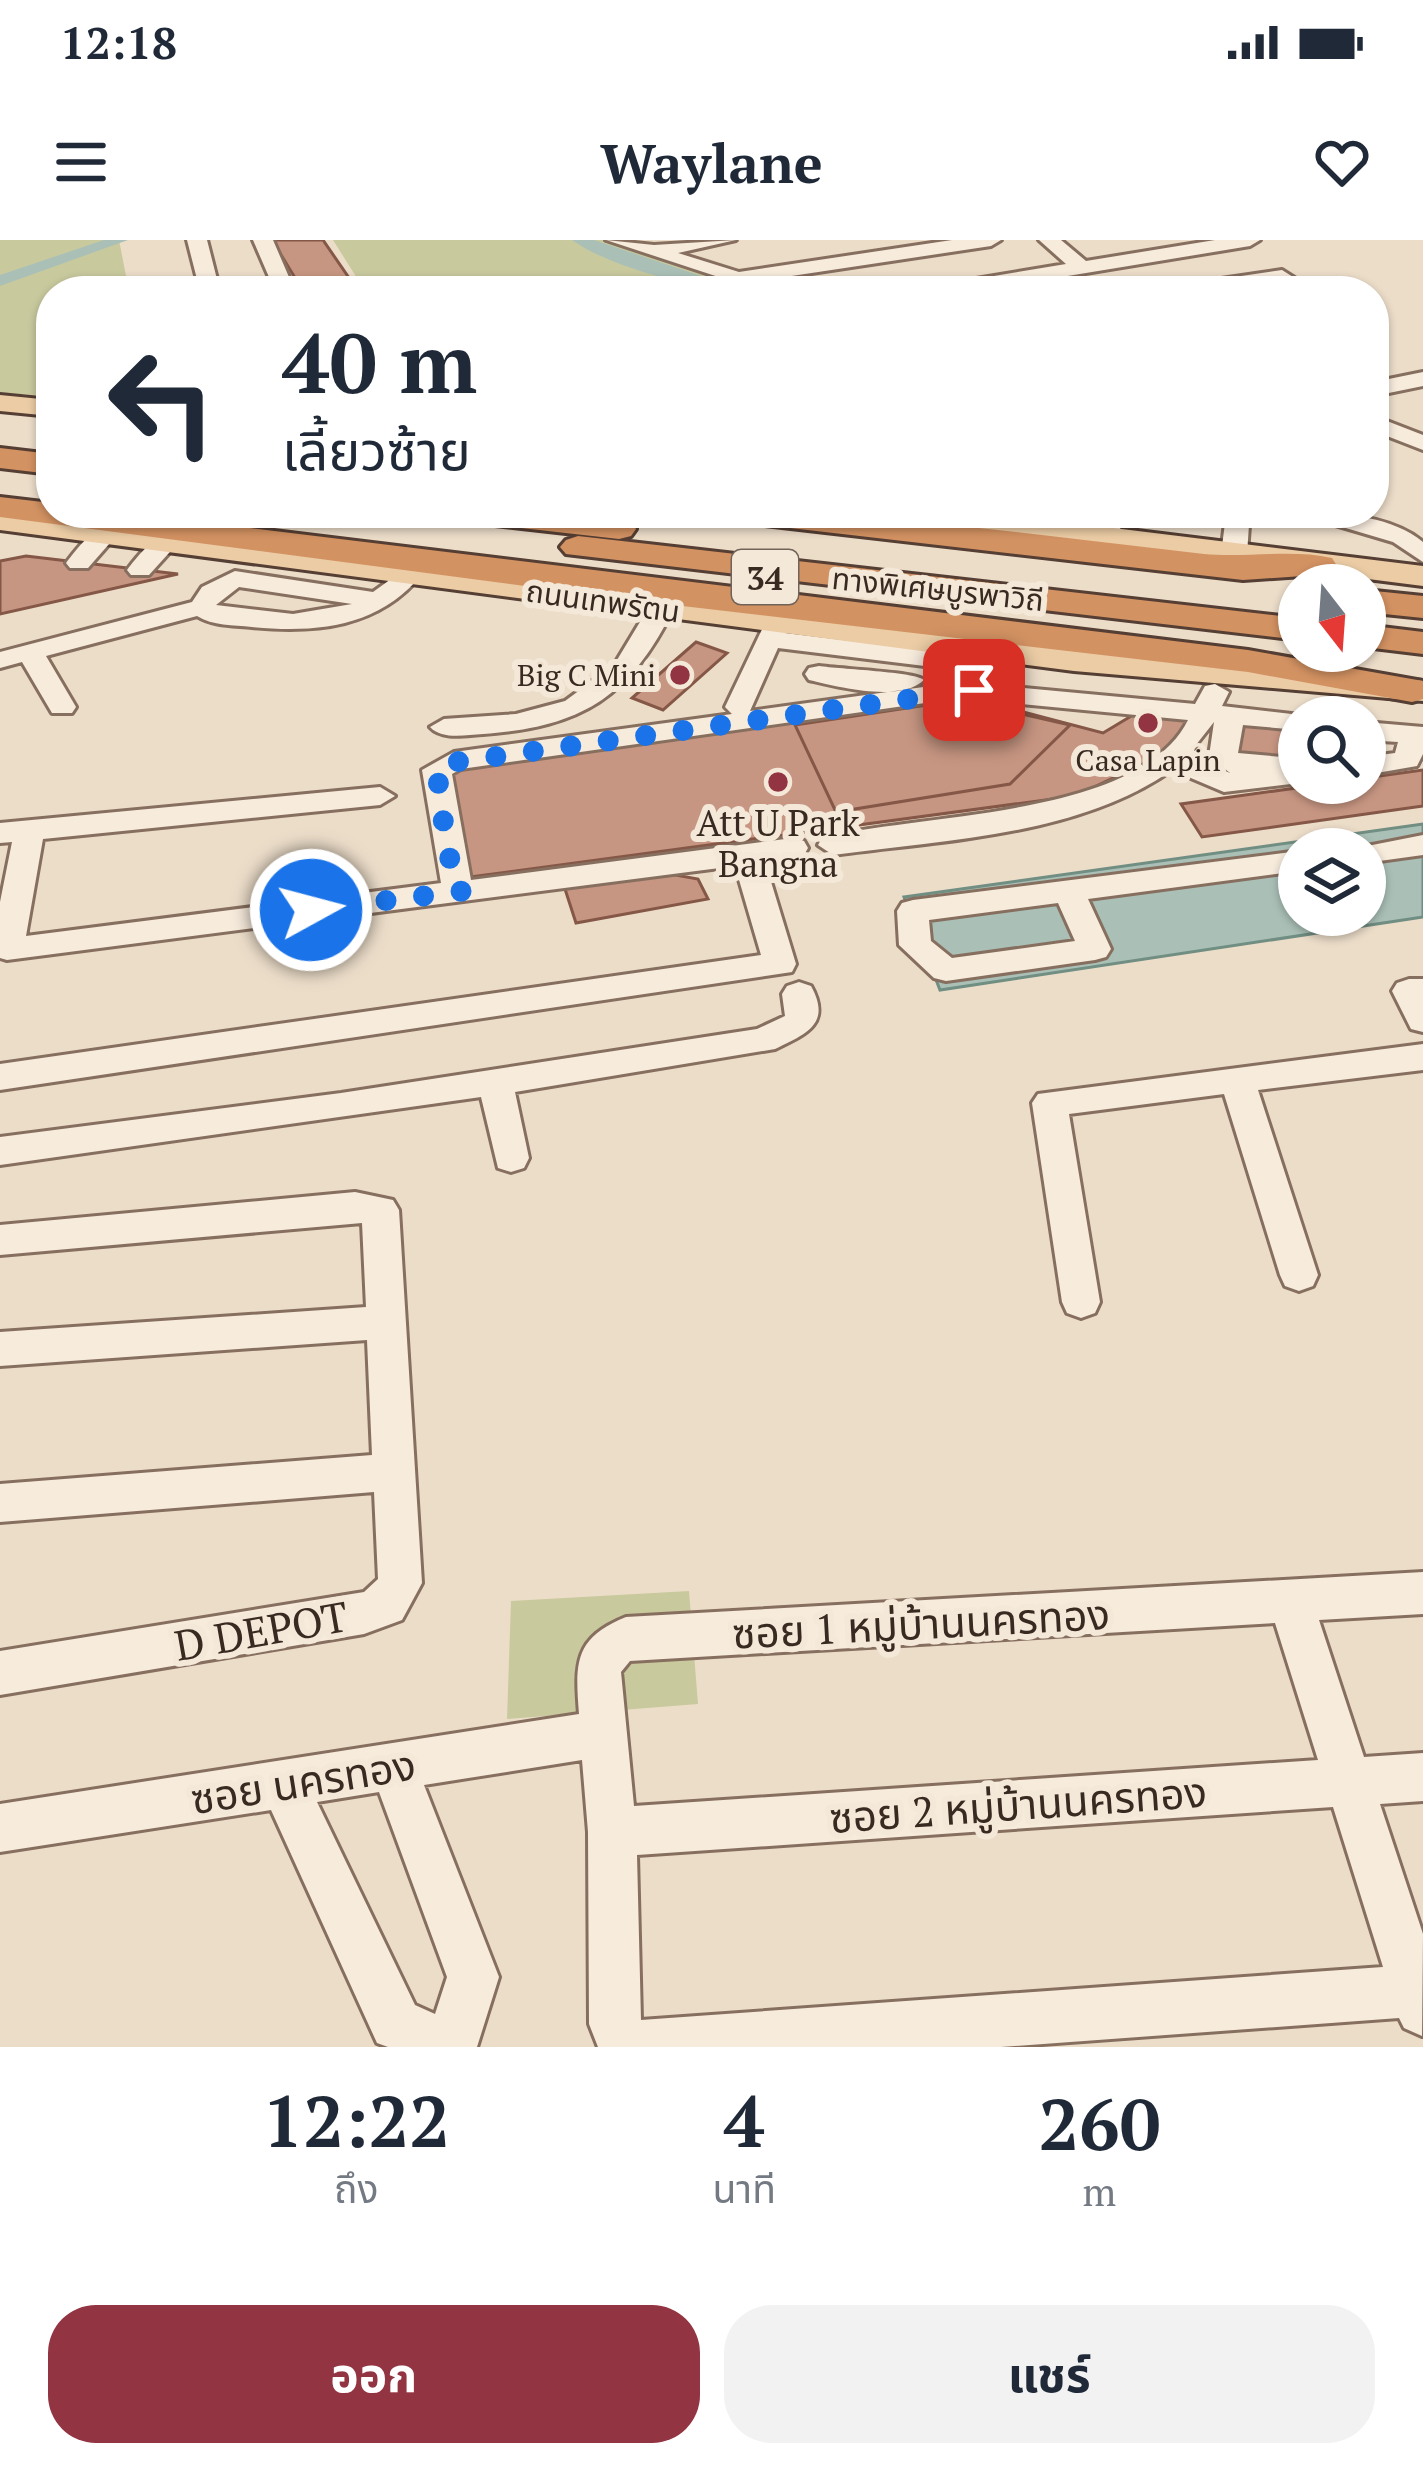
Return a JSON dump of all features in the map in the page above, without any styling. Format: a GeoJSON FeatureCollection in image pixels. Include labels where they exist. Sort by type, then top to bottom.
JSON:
{"type":"FeatureCollection","features":[{"type":"Feature","properties":{"kind":"highway"},"geometry":{"type":"LineString","coordinates":[[0,423],[36,428]]}},
{"type":"Feature","properties":{"kind":"highway"},"geometry":{"type":"LineString","coordinates":[[0,438],[36,432]]}},
{"type":"Feature","properties":{"kind":"highway"},"geometry":{"type":"LineString","coordinates":[[0,448],[36,434]]}},
{"type":"Feature","properties":{"kind":"highway"},"geometry":{"type":"LineString","coordinates":[[0,458],[36,462]]}},
{"type":"Feature","properties":{"kind":"highway"},"geometry":{"type":"LineString","coordinates":[[0,482],[36,486]]}},
{"type":"Feature","properties":{"kind":"highway"},"geometry":{"type":"LineString","coordinates":[[0,507],[36,512]]}},
{"type":"Feature","properties":{"kind":"highway"},"geometry":{"type":"LineString","coordinates":[[148,528],[654,600],[1233,669],[1420,674]]}},
{"type":"Feature","properties":{"kind":"highway","name":"ถนนเทพรัตน"},"geometry":{"type":"LineString","coordinates":[[356,528],[1278,639]]}},
{"type":"Feature","properties":{"kind":"highway","name":"ทางพิเศษบูรพาวิถี"},"geometry":{"type":"LineString","coordinates":[[420,528],[1278,627]]}},
{"type":"Feature","properties":{"kind":"highway","name":"ทางพิเศษบูรพาวิถี"},"geometry":{"type":"LineString","coordinates":[[609,528],[1278,604]]}},
{"type":"Feature","properties":{"kind":"highway","name":"34"},"geometry":{"type":"LineString","coordinates":[[746,528],[1278,576]]}},
{"type":"Feature","properties":{"kind":"highway"},"geometry":{"type":"LineString","coordinates":[[875,528],[1243,571]]}},
{"type":"Feature","properties":{"kind":"highway"},"geometry":{"type":"LineString","coordinates":[[1386,603],[1423,607]]}},
{"type":"Feature","properties":{"kind":"highway"},"geometry":{"type":"LineString","coordinates":[[1386,616],[1423,620]]}},
{"type":"Feature","properties":{"kind":"highway"},"geometry":{"type":"LineString","coordinates":[[1386,639],[1423,643]]}},
{"type":"Feature","properties":{"kind":"highway"},"geometry":{"type":"LineString","coordinates":[[1386,659],[1420,674]]}},
{"type":"Feature","properties":{"kind":"main road"},"geometry":{"type":"LineString","coordinates":[[0,403],[36,423]]}},
{"type":"Feature","properties":{"kind":"main road","name":"ถนนเทพรัตน"},"geometry":{"type":"LineString","coordinates":[[0,521],[36,526]]}},
{"type":"Feature","properties":{"kind":"main road","name":"ถนนเทพรัตน"},"geometry":{"type":"LineString","coordinates":[[52,528],[166,543],[257,567],[409,574],[654,600],[773,631],[934,651],[1233,669]]}},
{"type":"Feature","properties":{"kind":"main road","name":"34"},"geometry":{"type":"LineString","coordinates":[[1119,528],[1243,571]]}},
{"type":"Feature","properties":{"kind":"main road","name":"34"},"geometry":{"type":"LineString","coordinates":[[1386,577],[1423,576]]}},
{"type":"Feature","properties":{"kind":"street"},"geometry":{"type":"LineString","coordinates":[[197,240],[206,276]]}},
{"type":"Feature","properties":{"kind":"street"},"geometry":{"type":"LineString","coordinates":[[263,240],[279,276]]}},
{"type":"Feature","properties":{"kind":"street"},"geometry":{"type":"LineString","coordinates":[[616,240],[731,276]]}},
{"type":"Feature","properties":{"kind":"street"},"geometry":{"type":"LineString","coordinates":[[650,251],[726,240]]}},
{"type":"Feature","properties":{"kind":"street"},"geometry":{"type":"LineString","coordinates":[[751,276],[991,240]]}},
{"type":"Feature","properties":{"kind":"street"},"geometry":{"type":"LineString","coordinates":[[1048,240],[1081,267]]}},
{"type":"Feature","properties":{"kind":"street"},"geometry":{"type":"LineString","coordinates":[[1028,276],[1250,240]]}},
{"type":"Feature","properties":{"kind":"street"},"geometry":{"type":"LineString","coordinates":[[1262,262],[1282,276]]}},
{"type":"Feature","properties":{"kind":"street"},"geometry":{"type":"LineString","coordinates":[[1389,386],[1423,379]]}},
{"type":"Feature","properties":{"kind":"street"},"geometry":{"type":"LineString","coordinates":[[1389,419],[1423,414]]}},
{"type":"Feature","properties":{"kind":"street"},"geometry":{"type":"LineString","coordinates":[[1389,428],[1423,443]]}},
{"type":"Feature","properties":{"kind":"street"},"geometry":{"type":"LineString","coordinates":[[1238,528],[1243,571]]}},
{"type":"Feature","properties":{"kind":"street"},"geometry":{"type":"LineString","coordinates":[[1372,528],[1402,537],[1423,554]]}},
{"type":"Feature","properties":{"kind":"street"},"geometry":{"type":"LineString","coordinates":[[79,562],[105,535]]}},
{"type":"Feature","properties":{"kind":"street"},"geometry":{"type":"LineString","coordinates":[[140,570],[166,543]]}},
{"type":"Feature","properties":{"kind":"street"},"geometry":{"type":"LineString","coordinates":[[0,660],[202,607],[224,581],[257,567],[378,600]]}},
{"type":"Feature","properties":{"kind":"street"},"geometry":{"type":"LineString","coordinates":[[202,607],[212,615],[329,624],[378,600],[409,574]]}},
{"type":"Feature","properties":{"kind":"street"},"geometry":{"type":"LineString","coordinates":[[444,727],[506,726],[558,716],[585,704],[622,674],[654,600]]}},
{"type":"Feature","properties":{"kind":"street"},"geometry":{"type":"LineString","coordinates":[[739,706],[773,631]]}},
{"type":"Feature","properties":{"kind":"street"},"geometry":{"type":"LineString","coordinates":[[819,674],[895,683],[925,671],[934,651]]}},
{"type":"Feature","properties":{"kind":"street"},"geometry":{"type":"LineString","coordinates":[[30,652],[62,707]]}},
{"type":"Feature","properties":{"kind":"street"},"geometry":{"type":"LineString","coordinates":[[1066,697],[1074,662]]}},
{"type":"Feature","properties":{"kind":"street"},"geometry":{"type":"LineString","coordinates":[[1233,669],[1221,712],[1222,748],[1228,762],[1242,766],[1278,762]]}},
{"type":"Feature","properties":{"kind":"street"},"geometry":{"type":"LineString","coordinates":[[463,891],[456,882],[437,774],[441,764],[944,692],[1066,697],[1278,719]]}},
{"type":"Feature","properties":{"kind":"street"},"geometry":{"type":"LineString","coordinates":[[380,796],[15,832],[3,949],[793,848],[799,837],[810,833],[823,835],[833,844],[1076,806],[1174,760],[1221,712]]}},
{"type":"Feature","properties":{"kind":"street"},"geometry":{"type":"LineString","coordinates":[[1386,733],[1418,736],[1410,758],[1386,762]]}},
{"type":"Feature","properties":{"kind":"street"},"geometry":{"type":"LineString","coordinates":[[1174,760],[1224,783],[1278,777]]}},
{"type":"Feature","properties":{"kind":"street"},"geometry":{"type":"LineString","coordinates":[[1386,850],[1423,845]]}},
{"type":"Feature","properties":{"kind":"street"},"geometry":{"type":"LineString","coordinates":[[0,1077],[780,964],[747,854]]}},
{"type":"Feature","properties":{"kind":"street"},"geometry":{"type":"LineString","coordinates":[[1069,891],[1094,949],[946,970],[915,945],[913,911],[1278,864]]}},
{"type":"Feature","properties":{"kind":"street"},"geometry":{"type":"LineString","coordinates":[[1423,991],[1409,991],[1423,1021]]}},
{"type":"Feature","properties":{"kind":"street"},"geometry":{"type":"LineString","coordinates":[[0,1151],[763,1040],[802,1022],[799,994]]}},
{"type":"Feature","properties":{"kind":"street"},"geometry":{"type":"LineString","coordinates":[[1081,1303],[1051,1103],[1423,1057]]}},
{"type":"Feature","properties":{"kind":"street"},"geometry":{"type":"LineString","coordinates":[[1237,1079],[1299,1275]]}},
{"type":"Feature","properties":{"kind":"street"},"geometry":{"type":"LineString","coordinates":[[495,1080],[511,1158]]}},
{"type":"Feature","properties":{"kind":"street","name":"D DEPOT"},"geometry":{"type":"LineString","coordinates":[[0,1240],[355,1207],[380,1210],[400,1583],[380,1609],[0,1673]]}},
{"type":"Feature","properties":{"kind":"street"},"geometry":{"type":"LineString","coordinates":[[0,1349],[386,1322]]}},
{"type":"Feature","properties":{"kind":"street"},"geometry":{"type":"LineString","coordinates":[[0,1502],[391,1472]]}},
{"type":"Feature","properties":{"kind":"street","name":"ซอย 1 หมู่บ้านนครทอง"},"geometry":{"type":"LineString","coordinates":[[639,2047],[622,2038],[615,2024],[612,1832],[598,1666],[612,1646],[626,1639],[1423,1593]]}},
{"type":"Feature","properties":{"kind":"street"},"geometry":{"type":"LineString","coordinates":[[639,2047],[1421,1998],[1291,1602]]}},
{"type":"Feature","properties":{"kind":"street","name":"ซอย นครทอง"},"geometry":{"type":"LineString","coordinates":[[0,1828],[606,1732]]}},
{"type":"Feature","properties":{"kind":"street"},"geometry":{"type":"LineString","coordinates":[[285,1786],[396,2024],[452,2047],[473,1977],[393,1766]]}},
{"type":"Feature","properties":{"kind":"street","name":"ซอย 2 หมู่บ้านนครทอง"},"geometry":{"type":"LineString","coordinates":[[612,1832],[1423,1777]]}},
{"type":"Feature","properties":{"kind":"green space"},"geometry":{"type":"Polygon","coordinates":[[[0,240],[119,240],[126,276],[36,276],[36,395],[0,393],[0,240]]]}},
{"type":"Feature","properties":{"kind":"green space"},"geometry":{"type":"Polygon","coordinates":[[[333,240],[606,240],[719,276],[356,276],[333,240]]]}},
{"type":"Feature","properties":{"kind":"green space"},"geometry":{"type":"Polygon","coordinates":[[[689,1591],[698,1704],[507,1719],[511,1601],[689,1591]]]}},
{"type":"Feature","properties":{"kind":"shaded area"},"geometry":{"type":"Polygon","coordinates":[[[1423,824],[1423,917],[1386,923],[1386,829],[1423,824]]]}},
{"type":"Feature","properties":{"kind":"shaded area"},"geometry":{"type":"Polygon","coordinates":[[[1278,844],[1278,936],[1297,936],[940,990],[904,897],[1278,844]]]}},
{"type":"Feature","properties":{"kind":"building"},"geometry":{"type":"Polygon","coordinates":[[[272,240],[323,240],[348,276],[294,276],[272,240]]]}},
{"type":"Feature","properties":{"kind":"building"},"geometry":{"type":"Polygon","coordinates":[[[26,556],[178,574],[0,614],[0,561],[26,556]]]}},
{"type":"Feature","properties":{"kind":"building","name":"Big C Mini"},"geometry":{"type":"Polygon","coordinates":[[[696,642],[727,653],[663,710],[632,698],[696,642]]]}},
{"type":"Feature","properties":{"kind":"building","name":"Att U Park Bangna"},"geometry":{"type":"Polygon","coordinates":[[[962,696],[1103,733],[1138,712],[1195,717],[1164,754],[1075,796],[470,877],[449,769],[962,696]]]}},
{"type":"Feature","properties":{"kind":"building"},"geometry":{"type":"Polygon","coordinates":[[[960,700],[1070,725],[1010,784],[836,812],[795,725],[960,700]]]}},
{"type":"Feature","properties":{"kind":"building"},"geometry":{"type":"Polygon","coordinates":[[[1238,719],[1278,724],[1278,758],[1260,760],[1230,748],[1238,719]]]}},
{"type":"Feature","properties":{"kind":"building"},"geometry":{"type":"Polygon","coordinates":[[[1423,770],[1423,806],[1202,837],[1181,804],[1278,791],[1278,804],[1386,804],[1386,775],[1423,770]]]}},
{"type":"Feature","properties":{"kind":"building"},"geometry":{"type":"Polygon","coordinates":[[[659,872],[698,879],[708,899],[576,923],[564,886],[659,872]]]}},
{"type":"Feature","properties":{"kind":"waterway"},"geometry":{"type":"LineString","coordinates":[[0,281],[120,240]]}},
{"type":"Feature","properties":{"kind":"waterway"},"geometry":{"type":"LineString","coordinates":[[580,240],[686,276]]}},
{"type":"Feature","properties":{"kind":"place","name":"Big C Mini"},"geometry":{"type":"Point","coordinates":[680,675]}},
{"type":"Feature","properties":{"kind":"place","name":"Casa Lapin"},"geometry":{"type":"Point","coordinates":[1148,723]}},
{"type":"Feature","properties":{"kind":"place","name":"Att U Park Bangna"},"geometry":{"type":"Point","coordinates":[778,782]}},
{"type":"Feature","properties":{"kind":"route"},"geometry":{"type":"LineString","coordinates":[[311,910],[463,891],[456,882],[437,774],[441,764],[974,690]]}}]}
